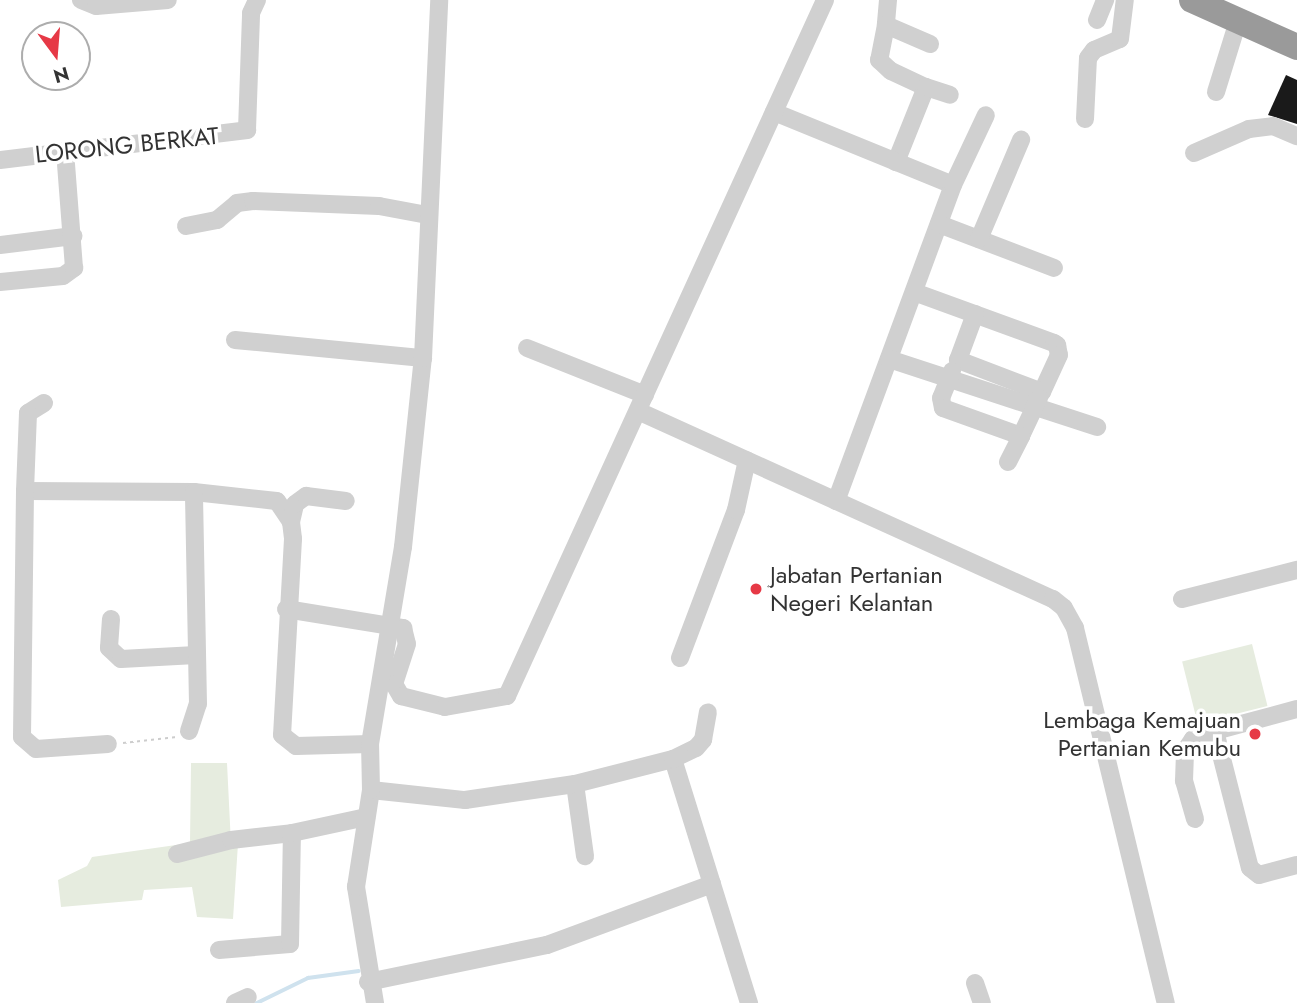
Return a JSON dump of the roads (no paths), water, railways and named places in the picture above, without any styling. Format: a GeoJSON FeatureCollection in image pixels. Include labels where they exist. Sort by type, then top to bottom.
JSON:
{"type":"FeatureCollection","features":[{"type":"Feature","properties":{"kind":"highway"},"geometry":{"type":"LineString","coordinates":[[1192,0],[1297,30]]}},
{"type":"Feature","properties":{"kind":"highway"},"geometry":{"type":"LineString","coordinates":[[1234,10],[1297,47]]}},
{"type":"Feature","properties":{"kind":"street"},"geometry":{"type":"LineString","coordinates":[[81,0],[96,6],[168,0]]}},
{"type":"Feature","properties":{"kind":"street","name":"LORONG BERKAT"},"geometry":{"type":"LineString","coordinates":[[0,160],[247,130],[251,13],[257,0]]}},
{"type":"Feature","properties":{"kind":"street"},"geometry":{"type":"LineString","coordinates":[[374,1003],[368,982],[356,887],[371,790],[370,744],[388,622],[403,547],[424,358],[427,215],[439,0]]}},
{"type":"Feature","properties":{"kind":"street"},"geometry":{"type":"LineString","coordinates":[[286,609],[388,622],[403,628],[408,638],[394,684],[397,693],[445,707],[505,698],[825,0]]}},
{"type":"Feature","properties":{"kind":"street"},"geometry":{"type":"LineString","coordinates":[[888,0],[879,60],[891,71],[950,95]]}},
{"type":"Feature","properties":{"kind":"street"},"geometry":{"type":"LineString","coordinates":[[1097,20],[1105,0]]}},
{"type":"Feature","properties":{"kind":"street"},"geometry":{"type":"LineString","coordinates":[[1085,119],[1088,58],[1094,50],[1120,39],[1125,0]]}},
{"type":"Feature","properties":{"kind":"street"},"geometry":{"type":"LineString","coordinates":[[1216,92],[1234,10]]}},
{"type":"Feature","properties":{"kind":"street"},"geometry":{"type":"LineString","coordinates":[[886,25],[930,44]]}},
{"type":"Feature","properties":{"kind":"street"},"geometry":{"type":"LineString","coordinates":[[896,162],[926,87]]}},
{"type":"Feature","properties":{"kind":"street"},"geometry":{"type":"LineString","coordinates":[[774,112],[953,185]]}},
{"type":"Feature","properties":{"kind":"street"},"geometry":{"type":"LineString","coordinates":[[836,501],[953,185],[986,116]]}},
{"type":"Feature","properties":{"kind":"street"},"geometry":{"type":"LineString","coordinates":[[1194,153],[1249,129],[1273,127],[1297,135]]}},
{"type":"Feature","properties":{"kind":"street"},"geometry":{"type":"LineString","coordinates":[[979,239],[1021,141]]}},
{"type":"Feature","properties":{"kind":"street"},"geometry":{"type":"LineString","coordinates":[[0,282],[71,273],[75,262],[65,150]]}},
{"type":"Feature","properties":{"kind":"street"},"geometry":{"type":"LineString","coordinates":[[186,226],[217,220],[237,204],[253,201],[379,206],[427,215]]}},
{"type":"Feature","properties":{"kind":"street"},"geometry":{"type":"LineString","coordinates":[[939,224],[1054,268]]}},
{"type":"Feature","properties":{"kind":"street"},"geometry":{"type":"LineString","coordinates":[[0,244],[73,236]]}},
{"type":"Feature","properties":{"kind":"street"},"geometry":{"type":"LineString","coordinates":[[914,292],[1057,345],[1059,355],[1008,463]]}},
{"type":"Feature","properties":{"kind":"street"},"geometry":{"type":"LineString","coordinates":[[975,314],[941,398],[943,408],[1021,436]]}},
{"type":"Feature","properties":{"kind":"street"},"geometry":{"type":"LineString","coordinates":[[235,340],[424,358]]}},
{"type":"Feature","properties":{"kind":"street"},"geometry":{"type":"LineString","coordinates":[[527,348],[641,403],[747,460],[1053,598],[1071,618],[1166,1003]]}},
{"type":"Feature","properties":{"kind":"street"},"geometry":{"type":"LineString","coordinates":[[889,359],[948,381],[1039,400]]}},
{"type":"Feature","properties":{"kind":"street"},"geometry":{"type":"LineString","coordinates":[[958,360],[1097,427]]}},
{"type":"Feature","properties":{"kind":"street"},"geometry":{"type":"LineString","coordinates":[[44,404],[28,413],[22,737],[36,749],[108,744]]}},
{"type":"Feature","properties":{"kind":"street"},"geometry":{"type":"LineString","coordinates":[[680,658],[736,510],[747,460]]}},
{"type":"Feature","properties":{"kind":"street"},"geometry":{"type":"LineString","coordinates":[[25,491],[194,492],[264,496],[277,501],[291,522]]}},
{"type":"Feature","properties":{"kind":"street"},"geometry":{"type":"LineString","coordinates":[[189,731],[198,704],[194,492]]}},
{"type":"Feature","properties":{"kind":"street"},"geometry":{"type":"LineString","coordinates":[[346,501],[306,496],[295,503],[291,522],[286,609],[282,735],[296,746],[370,744]]}},
{"type":"Feature","properties":{"kind":"street"},"geometry":{"type":"LineString","coordinates":[[1182,599],[1297,570]]}},
{"type":"Feature","properties":{"kind":"street"},"geometry":{"type":"LineString","coordinates":[[111,619],[109,648],[121,659],[196,655]]}},
{"type":"Feature","properties":{"kind":"street"},"geometry":{"type":"LineString","coordinates":[[1195,819],[1184,781],[1185,751],[1193,739],[1297,709]]}},
{"type":"Feature","properties":{"kind":"street"},"geometry":{"type":"LineString","coordinates":[[371,790],[465,800],[575,785],[673,759],[699,745],[708,712]]}},
{"type":"Feature","properties":{"kind":"street"},"geometry":{"type":"LineString","coordinates":[[1215,731],[1250,868],[1259,875],[1297,865]]}},
{"type":"Feature","properties":{"kind":"street"},"geometry":{"type":"LineString","coordinates":[[673,759],[749,1003]]}},
{"type":"Feature","properties":{"kind":"street"},"geometry":{"type":"LineString","coordinates":[[575,785],[585,856]]}},
{"type":"Feature","properties":{"kind":"street"},"geometry":{"type":"LineString","coordinates":[[177,854],[231,840],[292,833],[366,817]]}},
{"type":"Feature","properties":{"kind":"street"},"geometry":{"type":"LineString","coordinates":[[219,950],[290,944],[292,833]]}},
{"type":"Feature","properties":{"kind":"street"},"geometry":{"type":"LineString","coordinates":[[368,982],[547,945],[712,884]]}},
{"type":"Feature","properties":{"kind":"street"},"geometry":{"type":"LineString","coordinates":[[975,983],[982,1003]]}},
{"type":"Feature","properties":{"kind":"waterway"},"geometry":{"type":"LineString","coordinates":[[257,1003],[308,978],[359,971]]}},
{"type":"Feature","properties":{"kind":"place","name":"Jabatan Pertanian Negeri Kelantan"},"geometry":{"type":"Point","coordinates":[756,589]}},
{"type":"Feature","properties":{"kind":"place","name":"Lembaga Kemajuan Pertanian Kemubu"},"geometry":{"type":"Point","coordinates":[1255,734]}}]}
